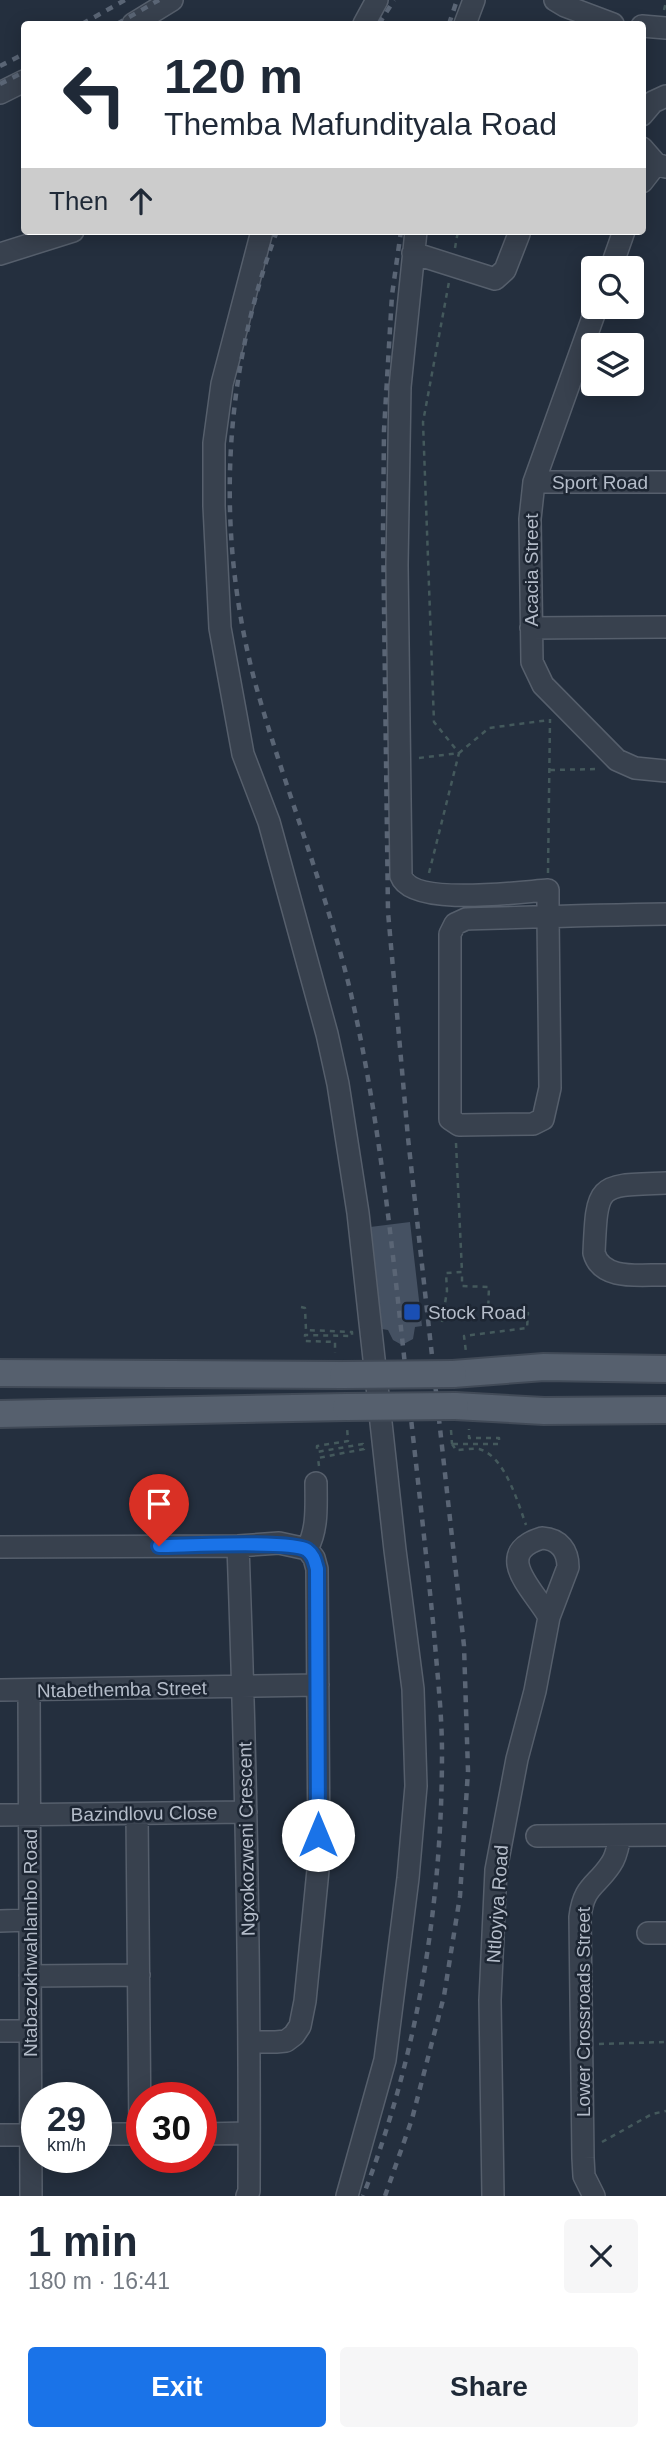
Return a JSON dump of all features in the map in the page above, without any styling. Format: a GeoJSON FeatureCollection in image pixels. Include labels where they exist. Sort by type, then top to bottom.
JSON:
{"type":"FeatureCollection","features":[{"type":"Feature","properties":{"kind":"main road"},"geometry":{"type":"LineString","coordinates":[[0,1373],[460,1366],[666,1369]]}},
{"type":"Feature","properties":{"kind":"main road"},"geometry":{"type":"LineString","coordinates":[[0,1414],[346,1415],[458,1419],[544,1410],[666,1410]]}},
{"type":"Feature","properties":{"kind":"street"},"geometry":{"type":"LineString","coordinates":[[139,21],[172,0]]}},
{"type":"Feature","properties":{"kind":"street"},"geometry":{"type":"LineString","coordinates":[[366,21],[377,0]]}},
{"type":"Feature","properties":{"kind":"street"},"geometry":{"type":"LineString","coordinates":[[466,21],[474,0]]}},
{"type":"Feature","properties":{"kind":"street"},"geometry":{"type":"LineString","coordinates":[[555,0],[606,21]]}},
{"type":"Feature","properties":{"kind":"street"},"geometry":{"type":"LineString","coordinates":[[646,26],[666,28]]}},
{"type":"Feature","properties":{"kind":"street"},"geometry":{"type":"LineString","coordinates":[[0,93],[21,83]]}},
{"type":"Feature","properties":{"kind":"street"},"geometry":{"type":"LineString","coordinates":[[646,110],[653,102],[666,96]]}},
{"type":"Feature","properties":{"kind":"street"},"geometry":{"type":"LineString","coordinates":[[646,175],[655,160]]}},
{"type":"Feature","properties":{"kind":"street"},"geometry":{"type":"LineString","coordinates":[[0,254],[60,235]]}},
{"type":"Feature","properties":{"kind":"street"},"geometry":{"type":"LineString","coordinates":[[261,235],[222,384],[214,443],[220,628],[243,754],[269,822],[338,1084],[358,1213],[394,1550],[413,1689],[416,1786],[385,2060],[347,2196]]}},
{"type":"Feature","properties":{"kind":"street"},"geometry":{"type":"LineString","coordinates":[[415,235],[400,387],[397,565],[401,876],[407,885],[439,895],[548,890],[548,916],[550,1088],[543,1119],[533,1124],[456,1124],[450,1119],[451,929],[455,924],[466,919],[548,916],[585,915],[666,914]]}},
{"type":"Feature","properties":{"kind":"street"},"geometry":{"type":"LineString","coordinates":[[413,253],[492,279],[498,278],[505,270],[519,235]]}},
{"type":"Feature","properties":{"kind":"street"},"geometry":{"type":"LineString","coordinates":[[615,256],[623,235]]}},
{"type":"Feature","properties":{"kind":"street","name":"Acacia Street"},"geometry":{"type":"LineString","coordinates":[[592,319],[534,482],[530,519],[532,662],[543,685],[617,760],[635,768],[666,771]]}},
{"type":"Feature","properties":{"kind":"street","name":"Sport Road"},"geometry":{"type":"LineString","coordinates":[[534,482],[666,482]]}},
{"type":"Feature","properties":{"kind":"street"},"geometry":{"type":"LineString","coordinates":[[531,628],[666,627]]}},
{"type":"Feature","properties":{"kind":"street"},"geometry":{"type":"LineString","coordinates":[[666,1183],[623,1184],[613,1186],[607,1191],[597,1204],[594,1253],[596,1261],[614,1273],[666,1275]]}},
{"type":"Feature","properties":{"kind":"street"},"geometry":{"type":"LineString","coordinates":[[307,1549],[314,1537],[318,1475]]}},
{"type":"Feature","properties":{"kind":"street"},"geometry":{"type":"LineString","coordinates":[[0,1547],[238,1546],[279,1543],[307,1549],[314,1558],[317,1569],[319,1860],[303,2013],[300,2026],[286,2041],[248,2042]]}},
{"type":"Feature","properties":{"kind":"street","name":"Ngxokozweni Crescent"},"geometry":{"type":"LineString","coordinates":[[238,1546],[246,1812],[249,2133],[247,2196]]}},
{"type":"Feature","properties":{"kind":"street","name":"Ntloyiya Road"},"geometry":{"type":"LineString","coordinates":[[493,2196],[491,2000],[496,1870],[517,1759],[535,1691],[549,1617]]}},
{"type":"Feature","properties":{"kind":"street","name":"Ntabethemba Street"},"geometry":{"type":"LineString","coordinates":[[0,1690],[318,1685]]}},
{"type":"Feature","properties":{"kind":"street","name":"Ntabazokhwahlambo Road"},"geometry":{"type":"LineString","coordinates":[[29,1690],[31,2082]]}},
{"type":"Feature","properties":{"kind":"street","name":"Bazindlovu Close"},"geometry":{"type":"LineString","coordinates":[[0,1815],[246,1812]]}},
{"type":"Feature","properties":{"kind":"street"},"geometry":{"type":"LineString","coordinates":[[137,1814],[140,2082]]}},
{"type":"Feature","properties":{"kind":"street"},"geometry":{"type":"LineString","coordinates":[[537,1836],[666,1835]]}},
{"type":"Feature","properties":{"kind":"street","name":"Lower Crossroads Street"},"geometry":{"type":"LineString","coordinates":[[594,2196],[584,2176],[583,2158],[582,1902],[592,1884],[612,1863],[620,1836]]}},
{"type":"Feature","properties":{"kind":"street"},"geometry":{"type":"LineString","coordinates":[[0,1921],[29,1920]]}},
{"type":"Feature","properties":{"kind":"street"},"geometry":{"type":"LineString","coordinates":[[30,1976],[139,1975]]}},
{"type":"Feature","properties":{"kind":"street"},"geometry":{"type":"LineString","coordinates":[[0,2031],[30,2031]]}},
{"type":"Feature","properties":{"kind":"street"},"geometry":{"type":"LineString","coordinates":[[217,2134],[249,2133]]}},
{"type":"Feature","properties":{"kind":"street"},"geometry":{"type":"LineString","coordinates":[[0,2135],[21,2135]]}},
{"type":"Feature","properties":{"kind":"street","name":"Ntabazokhwahlambo Road"},"geometry":{"type":"LineString","coordinates":[[31,2196],[32,2173]]}},
{"type":"Feature","properties":{"kind":"path"},"geometry":{"type":"LineString","coordinates":[[457,235],[423,422],[434,722],[459,754]]}},
{"type":"Feature","properties":{"kind":"path"},"geometry":{"type":"LineString","coordinates":[[400,761],[459,754],[489,728],[549,720],[548,890]]}},
{"type":"Feature","properties":{"kind":"path"},"geometry":{"type":"LineString","coordinates":[[417,890],[428,878],[459,754]]}},
{"type":"Feature","properties":{"kind":"path"},"geometry":{"type":"LineString","coordinates":[[549,770],[635,768]]}},
{"type":"Feature","properties":{"kind":"path"},"geometry":{"type":"LineString","coordinates":[[456,1133],[462,1286],[489,1287],[488,1313],[528,1313],[527,1328],[464,1336],[460,1366]]}},
{"type":"Feature","properties":{"kind":"path"},"geometry":{"type":"LineString","coordinates":[[442,1322],[447,1291],[446,1273],[462,1272]]}},
{"type":"Feature","properties":{"kind":"path"},"geometry":{"type":"LineString","coordinates":[[301,1307],[305,1308],[306,1330],[352,1332],[352,1336],[305,1335],[304,1341],[335,1342],[339,1367]]}},
{"type":"Feature","properties":{"kind":"path"},"geometry":{"type":"LineString","coordinates":[[318,1475],[318,1458],[364,1449],[363,1444],[317,1452],[317,1446],[348,1441],[346,1415]]}},
{"type":"Feature","properties":{"kind":"path"},"geometry":{"type":"LineString","coordinates":[[452,1444],[499,1444],[499,1438],[469,1438],[458,1419]]}},
{"type":"Feature","properties":{"kind":"path"},"geometry":{"type":"LineString","coordinates":[[458,1419],[452,1444],[456,1450],[481,1449],[496,1461],[513,1487],[526,1525]]}},
{"type":"Feature","properties":{"kind":"path"},"geometry":{"type":"LineString","coordinates":[[582,2044],[666,2042]]}},
{"type":"Feature","properties":{"kind":"path"},"geometry":{"type":"LineString","coordinates":[[583,2158],[600,2143],[652,2114],[666,2111]]}},
{"type":"Feature","properties":{"kind":"building"},"geometry":{"type":"Polygon","coordinates":[[[410,1222],[422,1326],[415,1327],[413,1339],[402,1345],[393,1340],[388,1330],[382,1329],[370,1227],[410,1222]]]}},
{"type":"Feature","properties":{"kind":"railway"},"geometry":{"type":"LineString","coordinates":[[87,21],[125,0]]}},
{"type":"Feature","properties":{"kind":"railway"},"geometry":{"type":"LineString","coordinates":[[122,21],[159,0]]}},
{"type":"Feature","properties":{"kind":"railway"},"geometry":{"type":"LineString","coordinates":[[381,21],[394,0]]}},
{"type":"Feature","properties":{"kind":"railway"},"geometry":{"type":"LineString","coordinates":[[450,21],[457,0]]}},
{"type":"Feature","properties":{"kind":"railway"},"geometry":{"type":"LineString","coordinates":[[0,66],[21,56]]}},
{"type":"Feature","properties":{"kind":"railway"},"geometry":{"type":"LineString","coordinates":[[0,84],[21,74]]}},
{"type":"Feature","properties":{"kind":"railway"},"geometry":{"type":"LineString","coordinates":[[276,235],[245,342],[235,399],[230,457],[234,572],[256,686],[341,955],[361,1043],[385,1192],[397,1292],[431,1602],[441,1722],[441,1809],[437,1866],[423,1978],[399,2088],[363,2196]]}},
{"type":"Feature","properties":{"kind":"railway"},"geometry":{"type":"LineString","coordinates":[[385,2196],[412,2119],[444,1996],[460,1896],[468,1771],[464,1646],[408,1138],[388,912],[384,430],[392,295],[400,235]]}},
{"type":"Feature","properties":{"kind":"place","name":"Stock Road"},"geometry":{"type":"Point","coordinates":[412,1312]}},
{"type":"Feature","properties":{"kind":"route"},"geometry":{"type":"LineString","coordinates":[[159,1546],[279,1543],[307,1549],[314,1558],[317,1569],[318,1835]]}}]}
